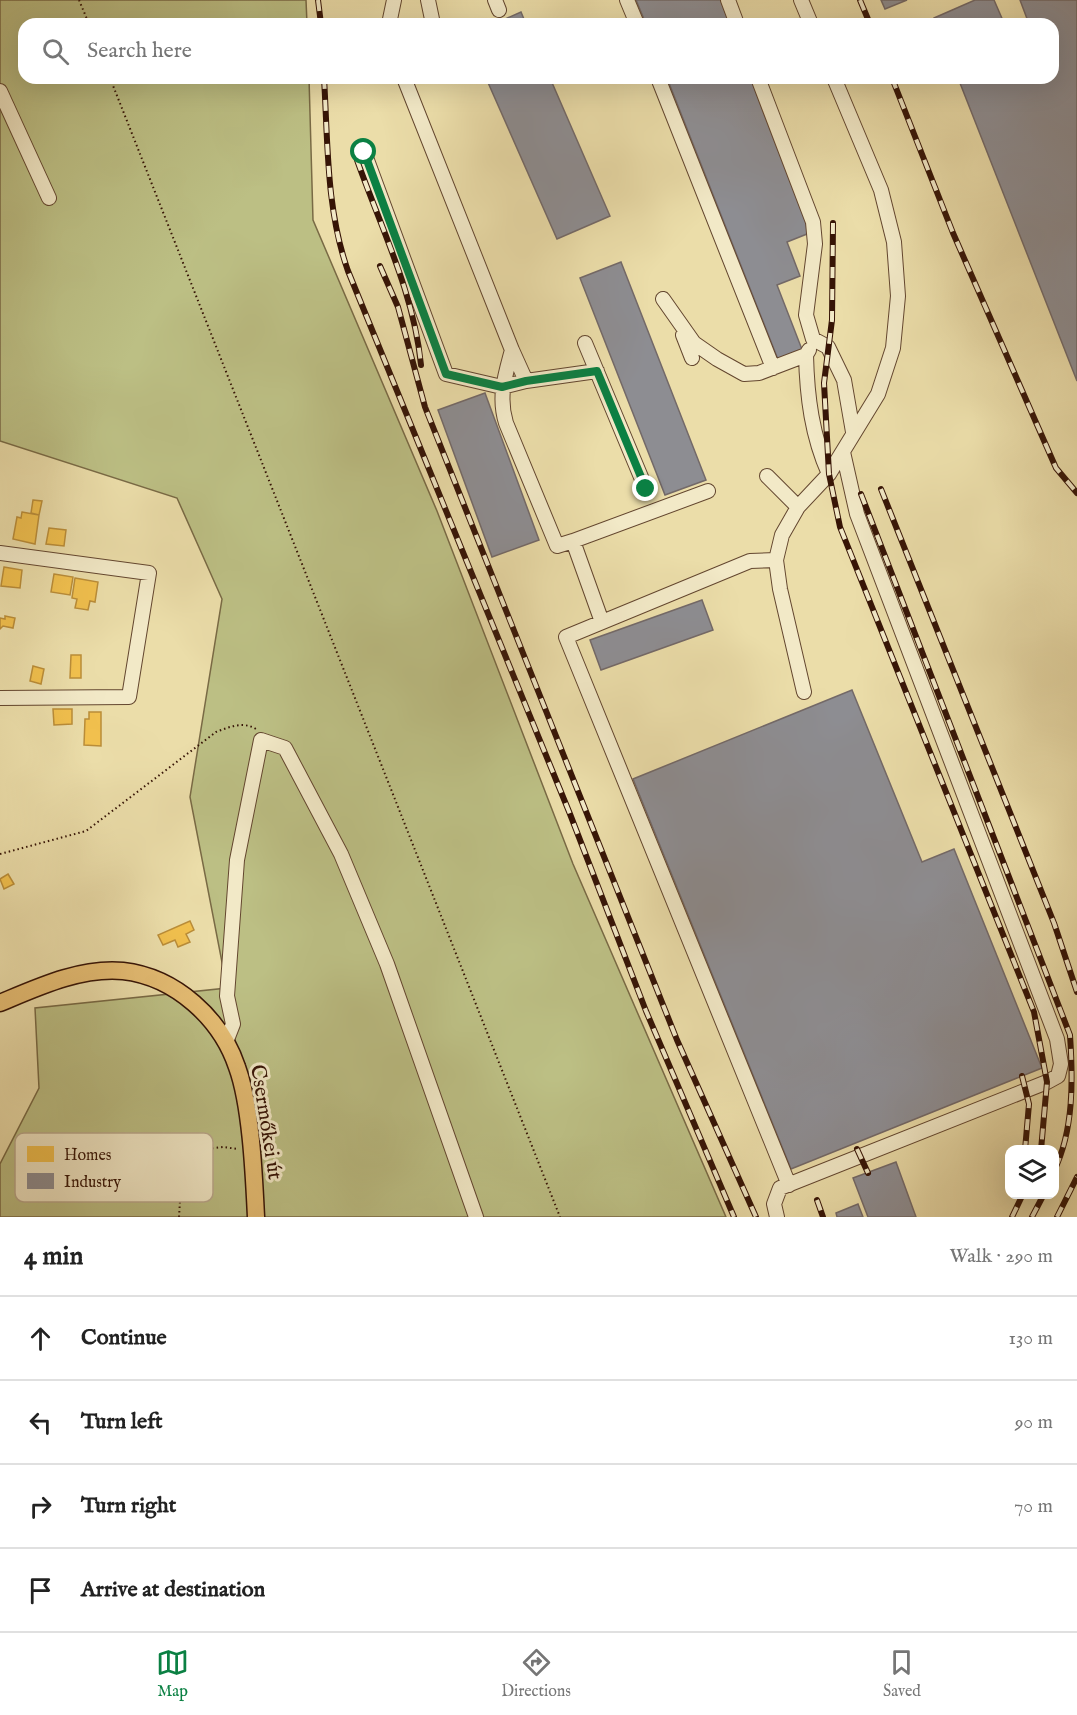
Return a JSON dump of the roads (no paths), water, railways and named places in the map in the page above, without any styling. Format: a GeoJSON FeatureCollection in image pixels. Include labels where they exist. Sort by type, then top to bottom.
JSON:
{"type":"FeatureCollection","features":[{"type":"Feature","properties":{"kind":"main road","name":"Csermőkei út"},"geometry":{"type":"LineString","coordinates":[[0,1003],[55,981],[88,974],[123,971],[155,981],[185,996],[207,1016],[226,1042],[240,1078],[256,1217]]}},
{"type":"Feature","properties":{"kind":"street"},"geometry":{"type":"LineString","coordinates":[[390,18],[394,0]]}},
{"type":"Feature","properties":{"kind":"street"},"geometry":{"type":"LineString","coordinates":[[428,0],[432,18]]}},
{"type":"Feature","properties":{"kind":"street"},"geometry":{"type":"LineString","coordinates":[[627,0],[634,18]]}},
{"type":"Feature","properties":{"kind":"street"},"geometry":{"type":"LineString","coordinates":[[728,0],[735,18]]}},
{"type":"Feature","properties":{"kind":"street"},"geometry":{"type":"LineString","coordinates":[[801,0],[808,18]]}},
{"type":"Feature","properties":{"kind":"street"},"geometry":{"type":"LineString","coordinates":[[406,84],[526,381]]}},
{"type":"Feature","properties":{"kind":"street"},"geometry":{"type":"LineString","coordinates":[[660,84],[773,368]]}},
{"type":"Feature","properties":{"kind":"street"},"geometry":{"type":"LineString","coordinates":[[760,84],[813,222],[815,244],[806,315],[813,339],[806,355],[807,392],[818,449],[829,474]]}},
{"type":"Feature","properties":{"kind":"street"},"geometry":{"type":"LineString","coordinates":[[804,692],[776,560],[782,535],[798,507],[829,474],[878,394],[893,348],[898,296],[894,242],[881,190],[837,84]]}},
{"type":"Feature","properties":{"kind":"street"},"geometry":{"type":"LineString","coordinates":[[0,91],[49,198]]}},
{"type":"Feature","properties":{"kind":"street"},"geometry":{"type":"LineString","coordinates":[[364,152],[446,374],[502,387],[526,381],[597,371]]}},
{"type":"Feature","properties":{"kind":"street"},"geometry":{"type":"LineString","coordinates":[[663,299],[694,343],[744,374],[773,368],[806,355]]}},
{"type":"Feature","properties":{"kind":"street"},"geometry":{"type":"LineString","coordinates":[[676,317],[692,358]]}},
{"type":"Feature","properties":{"kind":"street"},"geometry":{"type":"LineString","coordinates":[[813,339],[828,347],[844,380],[853,432]]}},
{"type":"Feature","properties":{"kind":"street"},"geometry":{"type":"LineString","coordinates":[[585,344],[646,489]]}},
{"type":"Feature","properties":{"kind":"street"},"geometry":{"type":"LineString","coordinates":[[512,350],[502,387],[502,409],[557,546],[708,491]]}},
{"type":"Feature","properties":{"kind":"street"},"geometry":{"type":"LineString","coordinates":[[777,1217],[774,1204],[780,1188],[1047,1082],[1058,1076],[1061,1064],[1057,1039],[857,514],[843,452]]}},
{"type":"Feature","properties":{"kind":"street"},"geometry":{"type":"LineString","coordinates":[[766,476],[798,507]]}},
{"type":"Feature","properties":{"kind":"street"},"geometry":{"type":"LineString","coordinates":[[573,541],[602,622]]}},
{"type":"Feature","properties":{"kind":"street"},"geometry":{"type":"LineString","coordinates":[[0,553],[148,573],[129,697],[0,698]]}},
{"type":"Feature","properties":{"kind":"street"},"geometry":{"type":"LineString","coordinates":[[776,560],[750,561],[566,637],[789,1185]]}},
{"type":"Feature","properties":{"kind":"street"},"geometry":{"type":"LineString","coordinates":[[226,1042],[233,1024],[227,996],[237,860],[261,740],[285,748],[341,854],[387,964],[476,1217]]}},
{"type":"Feature","properties":{"kind":"railway"},"geometry":{"type":"LineString","coordinates":[[318,0],[320,18]]}},
{"type":"Feature","properties":{"kind":"railway"},"geometry":{"type":"LineString","coordinates":[[860,0],[868,18]]}},
{"type":"Feature","properties":{"kind":"railway"},"geometry":{"type":"LineString","coordinates":[[324,84],[332,200],[348,271],[570,814],[646,1011],[734,1217]]}},
{"type":"Feature","properties":{"kind":"railway"},"geometry":{"type":"LineString","coordinates":[[894,84],[953,233],[1056,468],[1077,493]]}},
{"type":"Feature","properties":{"kind":"railway"},"geometry":{"type":"LineString","coordinates":[[357,160],[404,286],[421,365]]}},
{"type":"Feature","properties":{"kind":"railway"},"geometry":{"type":"LineString","coordinates":[[833,223],[832,320],[824,383],[829,474],[840,527],[1034,1012],[1047,1082],[1041,1145]]}},
{"type":"Feature","properties":{"kind":"railway"},"geometry":{"type":"LineString","coordinates":[[380,266],[398,307],[425,407],[677,1040],[756,1217]]}},
{"type":"Feature","properties":{"kind":"railway"},"geometry":{"type":"LineString","coordinates":[[881,489],[1054,923],[1077,992]]}},
{"type":"Feature","properties":{"kind":"railway"},"geometry":{"type":"LineString","coordinates":[[861,494],[1070,1035],[1071,1104],[1069,1122],[1059,1160]]}},
{"type":"Feature","properties":{"kind":"railway"},"geometry":{"type":"LineString","coordinates":[[1022,1076],[1029,1104],[1025,1145]]}},
{"type":"Feature","properties":{"kind":"railway"},"geometry":{"type":"LineString","coordinates":[[857,1149],[868,1173]]}},
{"type":"Feature","properties":{"kind":"railway"},"geometry":{"type":"LineString","coordinates":[[1057,1217],[1077,1177]]}},
{"type":"Feature","properties":{"kind":"railway"},"geometry":{"type":"LineString","coordinates":[[1012,1217],[1021,1199]]}},
{"type":"Feature","properties":{"kind":"railway"},"geometry":{"type":"LineString","coordinates":[[1032,1217],[1041,1199]]}},
{"type":"Feature","properties":{"kind":"railway"},"geometry":{"type":"LineString","coordinates":[[817,1200],[823,1217]]}}]}
